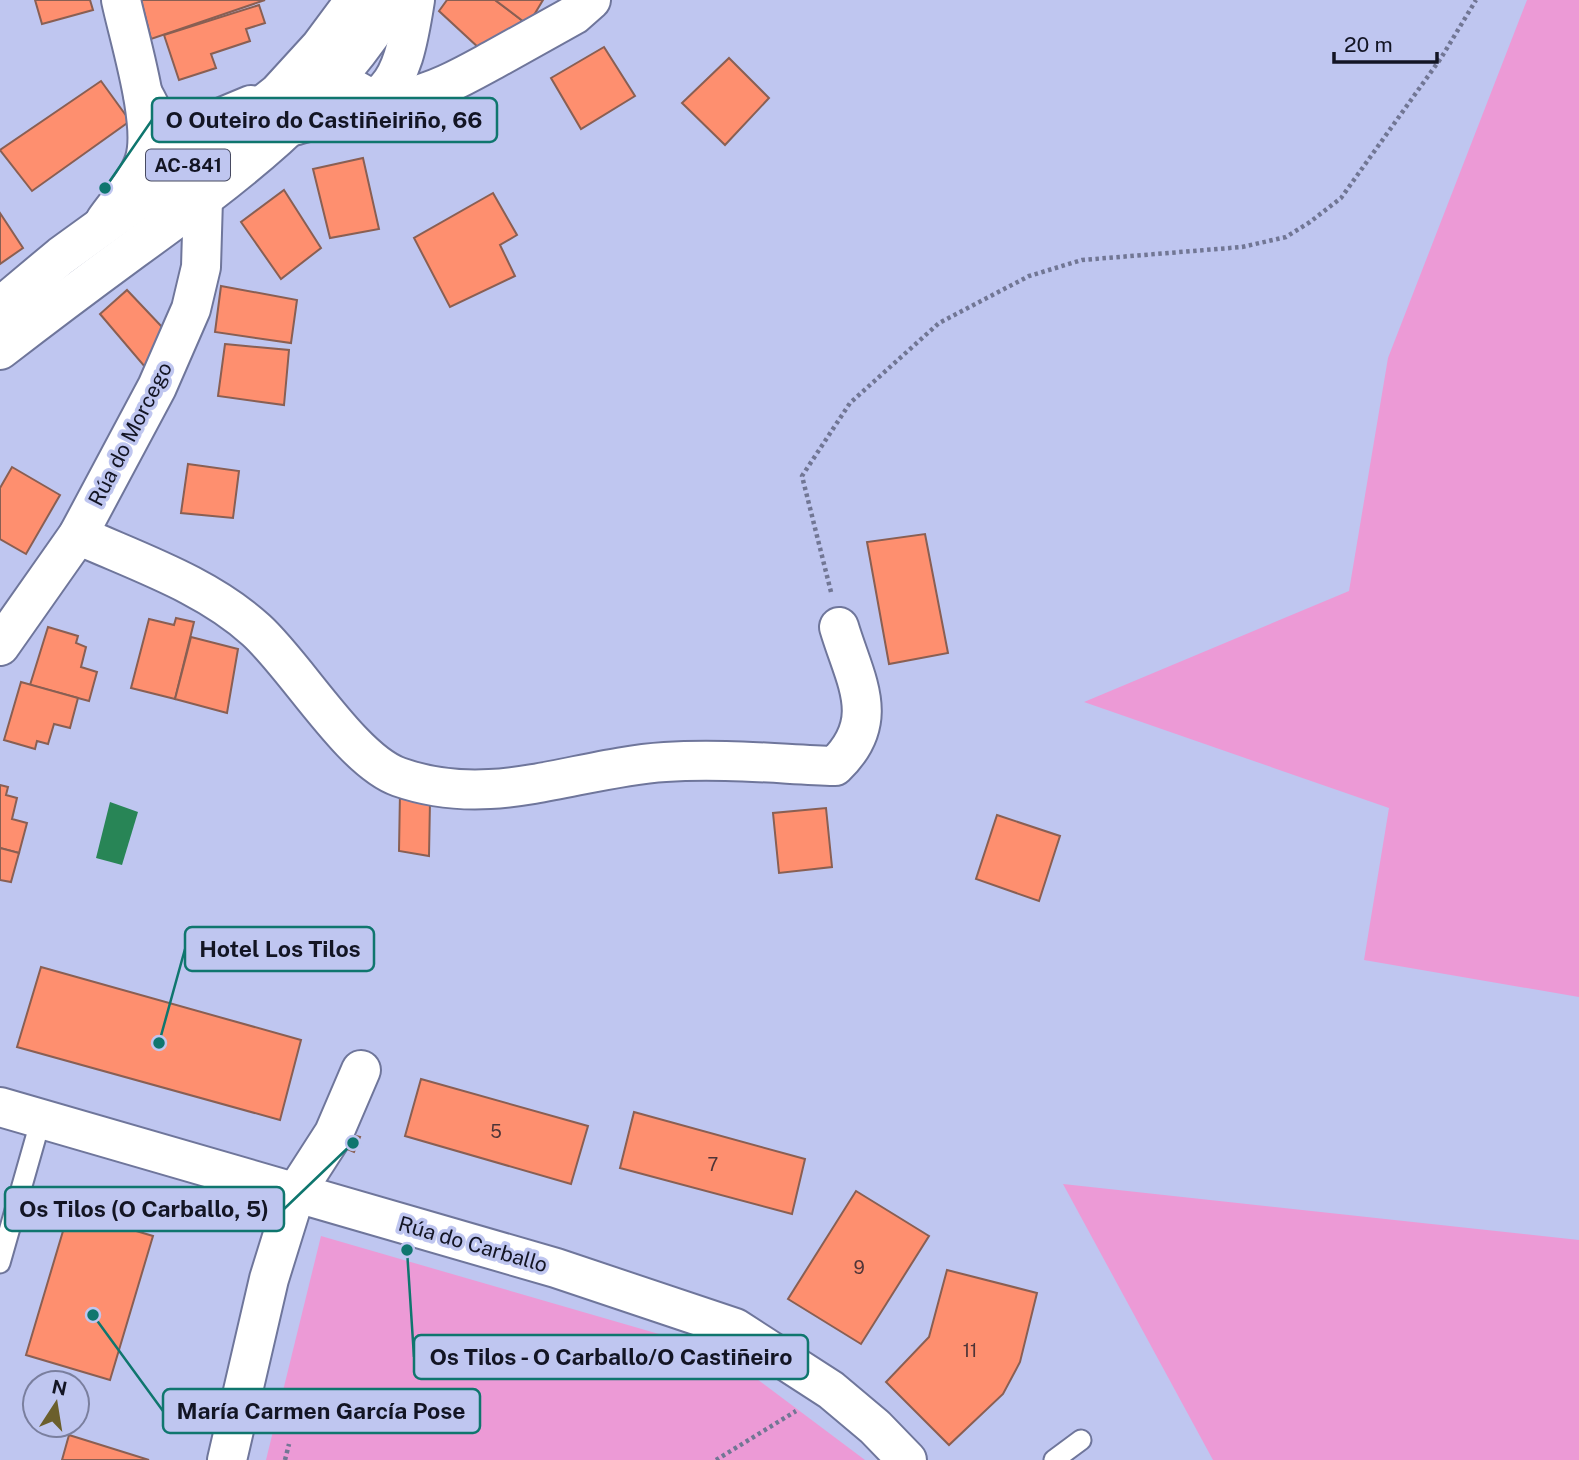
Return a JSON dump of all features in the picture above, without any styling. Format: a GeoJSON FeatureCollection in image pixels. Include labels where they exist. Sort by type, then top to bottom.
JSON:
{"type":"FeatureCollection","features":[{"type":"Feature","properties":{"kind":"street"},"geometry":{"type":"LineString","coordinates":[[99,228],[137,177],[145,159],[147,137],[141,90],[121,0]]}},
{"type":"Feature","properties":{"kind":"street","name":"AC-841"},"geometry":{"type":"LineString","coordinates":[[0,307],[26,297],[202,199],[285,109],[320,47],[393,0]]}},
{"type":"Feature","properties":{"kind":"street"},"geometry":{"type":"LineString","coordinates":[[141,90],[161,126],[179,135],[285,109],[356,109],[381,97],[396,78],[407,52],[415,0]]}},
{"type":"Feature","properties":{"kind":"street"},"geometry":{"type":"LineString","coordinates":[[139,200],[216,167],[335,70],[362,93],[381,97],[424,96],[574,15],[591,0]]}},
{"type":"Feature","properties":{"kind":"street"},"geometry":{"type":"LineString","coordinates":[[364,17],[407,52],[436,70],[491,61]]}},
{"type":"Feature","properties":{"kind":"street","name":"AC-841"},"geometry":{"type":"LineString","coordinates":[[0,349],[26,297],[99,228],[285,109],[335,70],[364,17]]}},
{"type":"Feature","properties":{"kind":"street","name":"Rúa do Morcego"},"geometry":{"type":"LineString","coordinates":[[0,646],[78,535],[157,387],[191,309],[201,267],[202,199]]}},
{"type":"Feature","properties":{"kind":"street"},"geometry":{"type":"LineString","coordinates":[[78,535],[216,601],[271,645],[357,746],[380,768],[398,777],[444,788],[504,790],[613,769],[667,762],[835,765],[849,753],[864,719],[839,627]]}},
{"type":"Feature","properties":{"kind":"street"},"geometry":{"type":"LineString","coordinates":[[227,1460],[269,1279],[296,1192],[334,1133],[361,1070]]}},
{"type":"Feature","properties":{"kind":"street","name":"Rúa do Carballo"},"geometry":{"type":"LineString","coordinates":[[0,1107],[674,1305],[735,1328],[831,1390],[875,1427],[907,1460]]}},
{"type":"Feature","properties":{"kind":"lane"},"geometry":{"type":"LineString","coordinates":[[0,337],[26,297]]}},
{"type":"Feature","properties":{"kind":"lane"},"geometry":{"type":"LineString","coordinates":[[0,1263],[41,1119]]}},
{"type":"Feature","properties":{"kind":"lane"},"geometry":{"type":"LineString","coordinates":[[1054,1460],[1081,1440]]}},
{"type":"Feature","properties":{"kind":"path"},"geometry":{"type":"LineString","coordinates":[[839,627],[802,476],[850,402],[939,323],[1029,276],[1082,260],[1242,247],[1286,237],[1310,222],[1341,198],[1441,58],[1476,0]]}},
{"type":"Feature","properties":{"kind":"path"},"geometry":{"type":"LineString","coordinates":[[716,1460],[831,1390]]}},
{"type":"Feature","properties":{"kind":"path"},"geometry":{"type":"LineString","coordinates":[[285,1460],[289,1444]]}},
{"type":"Feature","properties":{"kind":"shaded area"},"geometry":{"type":"Polygon","coordinates":[[[1527,0],[1579,0],[1579,997],[1364,960],[1389,808],[1084,702],[1349,591],[1388,358],[1527,0]]]}},
{"type":"Feature","properties":{"kind":"shaded area"},"geometry":{"type":"Polygon","coordinates":[[[110,802],[138,812],[122,865],[96,858],[110,802]]]}},
{"type":"Feature","properties":{"kind":"shaded area"},"geometry":{"type":"Polygon","coordinates":[[[1063,1184],[1579,1240],[1579,1460],[1213,1460],[1063,1184]]]}},
{"type":"Feature","properties":{"kind":"shaded area"},"geometry":{"type":"Polygon","coordinates":[[[321,1236],[721,1352],[865,1460],[266,1460],[321,1236]]]}},
{"type":"Feature","properties":{"kind":"building"},"geometry":{"type":"Polygon","coordinates":[[[35,0],[90,0],[93,10],[42,24],[35,0]]]}},
{"type":"Feature","properties":{"kind":"building"},"geometry":{"type":"Polygon","coordinates":[[[141,0],[265,0],[151,39],[141,0]]]}},
{"type":"Feature","properties":{"kind":"building"},"geometry":{"type":"Polygon","coordinates":[[[447,0],[495,0],[528,25],[480,49],[439,11],[447,0]]]}},
{"type":"Feature","properties":{"kind":"building"},"geometry":{"type":"Polygon","coordinates":[[[495,0],[543,0],[528,25],[495,0]]]}},
{"type":"Feature","properties":{"kind":"building"},"geometry":{"type":"Polygon","coordinates":[[[259,5],[265,23],[246,29],[250,41],[211,54],[216,68],[179,80],[164,35],[259,5]]]}},
{"type":"Feature","properties":{"kind":"building"},"geometry":{"type":"Polygon","coordinates":[[[604,47],[635,96],[581,129],[551,78],[604,47]]]}},
{"type":"Feature","properties":{"kind":"building"},"geometry":{"type":"Polygon","coordinates":[[[729,58],[769,98],[725,145],[682,103],[729,58]]]}},
{"type":"Feature","properties":{"kind":"building"},"geometry":{"type":"Polygon","coordinates":[[[101,81],[130,121],[32,191],[0,150],[101,81]]]}},
{"type":"Feature","properties":{"kind":"building"},"geometry":{"type":"Polygon","coordinates":[[[363,158],[379,229],[330,238],[313,169],[363,158]]]}},
{"type":"Feature","properties":{"kind":"building"},"geometry":{"type":"Polygon","coordinates":[[[284,190],[321,248],[281,279],[241,222],[284,190]]]}},
{"type":"Feature","properties":{"kind":"building"},"geometry":{"type":"Polygon","coordinates":[[[493,193],[517,235],[500,245],[515,276],[450,307],[414,238],[493,193]]]}},
{"type":"Feature","properties":{"kind":"building"},"geometry":{"type":"Polygon","coordinates":[[[0,213],[23,248],[0,264],[0,213]]]}},
{"type":"Feature","properties":{"kind":"building"},"geometry":{"type":"Polygon","coordinates":[[[221,286],[297,300],[291,343],[215,332],[221,286]]]}},
{"type":"Feature","properties":{"kind":"building"},"geometry":{"type":"Polygon","coordinates":[[[127,290],[163,328],[145,367],[100,314],[127,290]]]}},
{"type":"Feature","properties":{"kind":"building"},"geometry":{"type":"Polygon","coordinates":[[[225,344],[289,350],[284,405],[218,396],[225,344]]]}},
{"type":"Feature","properties":{"kind":"building"},"geometry":{"type":"Polygon","coordinates":[[[188,464],[239,471],[233,518],[181,513],[188,464]]]}},
{"type":"Feature","properties":{"kind":"building"},"geometry":{"type":"Polygon","coordinates":[[[12,467],[60,495],[26,554],[0,539],[0,488],[12,467]]]}},
{"type":"Feature","properties":{"kind":"building"},"geometry":{"type":"Polygon","coordinates":[[[925,534],[948,653],[889,664],[867,542],[925,534]]]}},
{"type":"Feature","properties":{"kind":"building"},"geometry":{"type":"Polygon","coordinates":[[[176,618],[194,622],[175,699],[131,688],[149,619],[174,625],[176,618]]]}},
{"type":"Feature","properties":{"kind":"building"},"geometry":{"type":"Polygon","coordinates":[[[48,627],[78,636],[76,643],[86,647],[81,667],[97,672],[89,701],[30,685],[48,627]]]}},
{"type":"Feature","properties":{"kind":"building"},"geometry":{"type":"Polygon","coordinates":[[[191,637],[238,649],[227,713],[175,699],[191,637]]]}},
{"type":"Feature","properties":{"kind":"building"},"geometry":{"type":"Polygon","coordinates":[[[21,682],[78,698],[70,728],[54,724],[48,744],[37,741],[35,749],[4,740],[21,682]]]}},
{"type":"Feature","properties":{"kind":"building"},"geometry":{"type":"Polygon","coordinates":[[[0,785],[8,787],[6,795],[17,798],[12,819],[27,823],[19,853],[0,848],[0,785]]]}},
{"type":"Feature","properties":{"kind":"building"},"geometry":{"type":"Polygon","coordinates":[[[400,792],[430,801],[429,856],[399,851],[400,792]]]}},
{"type":"Feature","properties":{"kind":"building"},"geometry":{"type":"Polygon","coordinates":[[[826,808],[832,867],[779,873],[773,813],[826,808]]]}},
{"type":"Feature","properties":{"kind":"building"},"geometry":{"type":"Polygon","coordinates":[[[997,815],[1060,836],[1039,901],[976,879],[997,815]]]}},
{"type":"Feature","properties":{"kind":"building"},"geometry":{"type":"Polygon","coordinates":[[[0,848],[19,853],[11,882],[0,880],[0,848]]]}},
{"type":"Feature","properties":{"kind":"building"},"geometry":{"type":"Polygon","coordinates":[[[41,967],[301,1040],[280,1120],[17,1047],[41,967]]]}},
{"type":"Feature","properties":{"kind":"building"},"geometry":{"type":"Polygon","coordinates":[[[421,1079],[588,1126],[571,1184],[405,1136],[421,1079]]]}},
{"type":"Feature","properties":{"kind":"building"},"geometry":{"type":"Polygon","coordinates":[[[634,1112],[805,1159],[792,1214],[620,1168],[634,1112]]]}},
{"type":"Feature","properties":{"kind":"building"},"geometry":{"type":"Polygon","coordinates":[[[352,1135],[360,1137],[354,1152],[347,1149],[352,1135]]]}},
{"type":"Feature","properties":{"kind":"building"},"geometry":{"type":"Polygon","coordinates":[[[856,1191],[929,1236],[861,1344],[788,1299],[856,1191]]]}},
{"type":"Feature","properties":{"kind":"building"},"geometry":{"type":"Polygon","coordinates":[[[69,1211],[153,1236],[110,1380],[91,1374],[91,1369],[73,1369],[26,1355],[69,1211]]]}},
{"type":"Feature","properties":{"kind":"building"},"geometry":{"type":"Polygon","coordinates":[[[947,1270],[1037,1293],[1020,1362],[1003,1394],[949,1445],[886,1382],[929,1337],[947,1270]]]}},
{"type":"Feature","properties":{"kind":"building"},"geometry":{"type":"Polygon","coordinates":[[[68,1439],[82,1439],[149,1460],[62,1460],[68,1439]]]}},
{"type":"Feature","properties":{"kind":"place","name":"O Outeiro do Castiñeiriño, 66"},"geometry":{"type":"Point","coordinates":[105,188]}},
{"type":"Feature","properties":{"kind":"place","name":"Hotel Los Tilos"},"geometry":{"type":"Point","coordinates":[159,1043]}},
{"type":"Feature","properties":{"kind":"place","name":"Os Tilos (O Carballo, 5)"},"geometry":{"type":"Point","coordinates":[353,1143]}},
{"type":"Feature","properties":{"kind":"place","name":"Os Tilos - O Carballo/O Castiñeiro"},"geometry":{"type":"Point","coordinates":[407,1250]}},
{"type":"Feature","properties":{"kind":"place","name":"María Carmen García Pose"},"geometry":{"type":"Point","coordinates":[93,1315]}}]}
